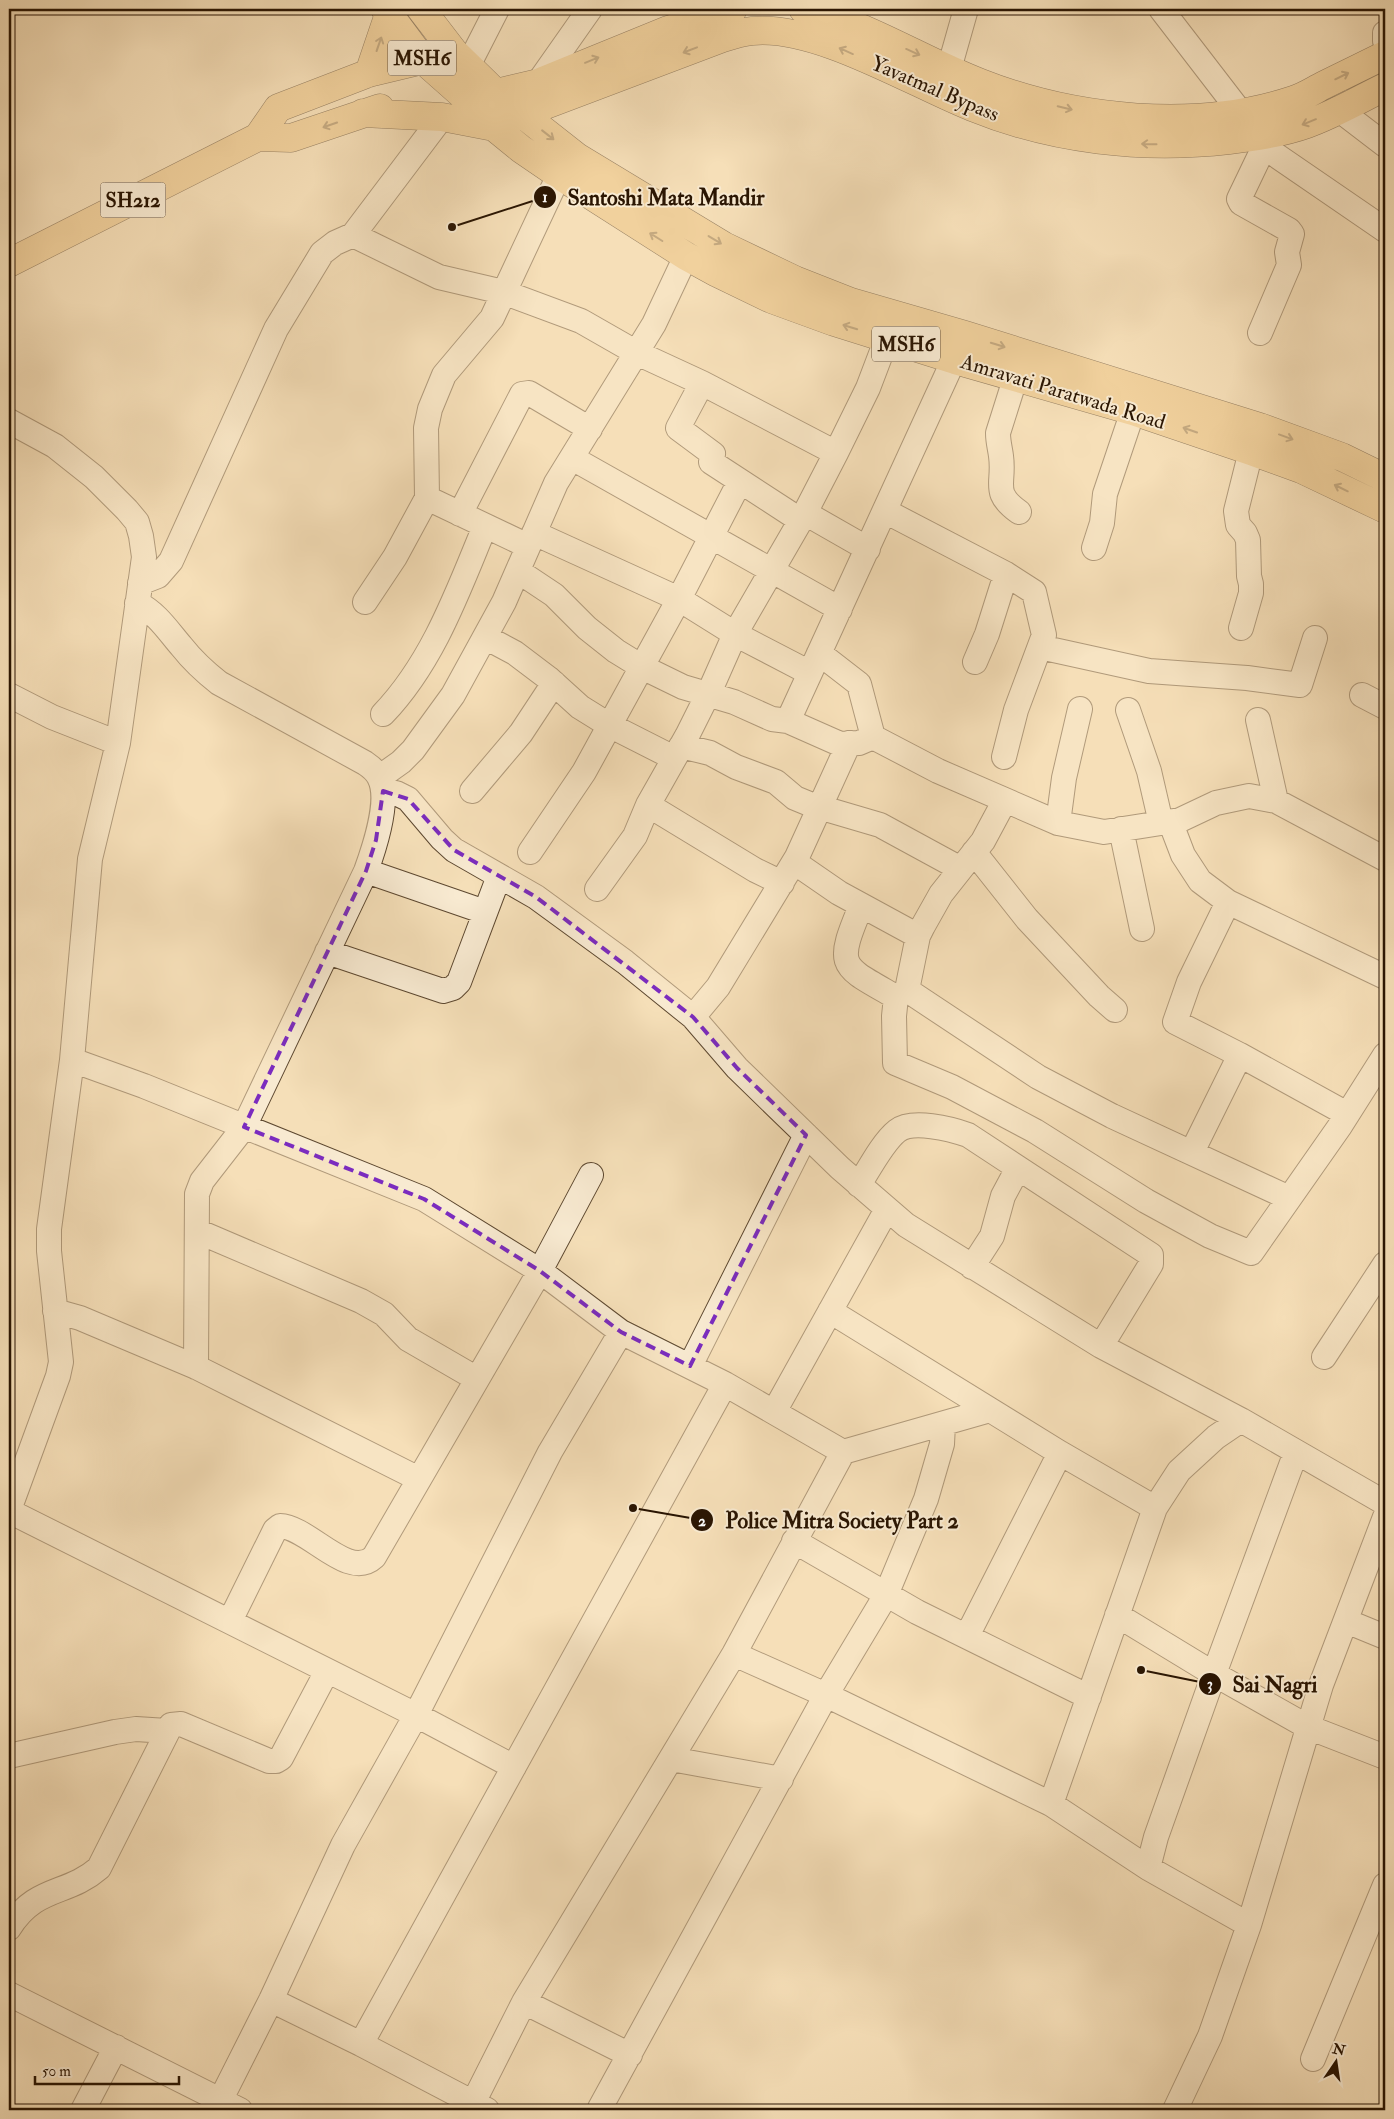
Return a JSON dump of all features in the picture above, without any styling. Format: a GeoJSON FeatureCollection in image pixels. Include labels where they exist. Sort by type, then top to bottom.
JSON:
{"type":"FeatureCollection","features":[{"type":"Feature","properties":{"kind":"main road","name":"Amravati Paratwada Road"},"geometry":{"type":"LineString","coordinates":[[421,9],[463,54],[496,94],[577,157],[724,246],[795,280],[960,347],[1016,376],[1133,411],[1342,457],[1385,478]]}},
{"type":"Feature","properties":{"kind":"main road"},"geometry":{"type":"LineString","coordinates":[[496,94],[530,85],[668,30],[733,9]]}},
{"type":"Feature","properties":{"kind":"main road","name":"Yavatmal Bypass"},"geometry":{"type":"LineString","coordinates":[[803,9],[834,13],[849,23],[949,69],[1022,98],[1076,110],[1142,117],[1204,117],[1255,111],[1296,99],[1385,55]]}},
{"type":"Feature","properties":{"kind":"main road","name":"Amravati Paratwada Road"},"geometry":{"type":"LineString","coordinates":[[387,11],[423,60],[467,98],[494,127],[559,175],[686,256],[771,299],[834,322],[887,338],[960,347],[1255,439],[1301,469],[1385,509]]}},
{"type":"Feature","properties":{"kind":"main road"},"geometry":{"type":"LineString","coordinates":[[369,73],[387,11]]}},
{"type":"Feature","properties":{"kind":"main road","name":"Yavatmal Bypass"},"geometry":{"type":"LineString","coordinates":[[494,127],[522,114],[723,38],[753,30],[779,32],[833,45],[972,107],[1014,122],[1063,134],[1124,143],[1260,142],[1307,124],[1385,87]]}},
{"type":"Feature","properties":{"kind":"main road","name":"SH212"},"geometry":{"type":"LineString","coordinates":[[9,263],[258,137],[278,108],[369,73],[423,60],[463,54]]}},
{"type":"Feature","properties":{"kind":"main road"},"geometry":{"type":"LineString","coordinates":[[463,54],[487,62],[530,85]]}},
{"type":"Feature","properties":{"kind":"main road","name":"SH212"},"geometry":{"type":"LineString","coordinates":[[258,137],[291,138],[392,104],[423,98],[467,98],[496,94]]}},
{"type":"Feature","properties":{"kind":"main road"},"geometry":{"type":"LineString","coordinates":[[363,113],[442,117],[494,127]]}},
{"type":"Feature","properties":{"kind":"street"},"geometry":{"type":"LineString","coordinates":[[463,54],[497,9]]}},
{"type":"Feature","properties":{"kind":"street"},"geometry":{"type":"LineString","coordinates":[[530,85],[590,9]]}},
{"type":"Feature","properties":{"kind":"street"},"geometry":{"type":"LineString","coordinates":[[949,69],[966,9]]}},
{"type":"Feature","properties":{"kind":"street"},"geometry":{"type":"LineString","coordinates":[[1161,9],[1241,113],[1260,142],[1385,230]]}},
{"type":"Feature","properties":{"kind":"street"},"geometry":{"type":"LineString","coordinates":[[1385,33],[1385,41]]}},
{"type":"Feature","properties":{"kind":"street"},"geometry":{"type":"LineString","coordinates":[[1338,109],[1385,144]]}},
{"type":"Feature","properties":{"kind":"street"},"geometry":{"type":"LineString","coordinates":[[139,593],[171,561],[276,328],[322,253],[353,235],[442,117]]}},
{"type":"Feature","properties":{"kind":"street"},"geometry":{"type":"LineString","coordinates":[[1260,142],[1239,199],[1241,203],[1289,230],[1292,234],[1287,252],[1289,265],[1260,333]]}},
{"type":"Feature","properties":{"kind":"street"},"geometry":{"type":"LineString","coordinates":[[365,602],[395,557],[427,498],[426,440],[430,409],[444,375],[492,318],[559,175]]}},
{"type":"Feature","properties":{"kind":"street"},"geometry":{"type":"LineString","coordinates":[[353,235],[439,277],[503,292],[581,321],[637,353],[702,383],[836,453]]}},
{"type":"Feature","properties":{"kind":"street"},"geometry":{"type":"LineString","coordinates":[[196,1367],[196,1202],[202,1181],[244,1128],[366,871],[376,840],[381,784],[413,750],[453,695],[504,602],[556,484],[654,324],[686,256]]}},
{"type":"Feature","properties":{"kind":"street"},"geometry":{"type":"LineString","coordinates":[[597,889],[635,836],[648,805],[707,695],[735,634],[836,453],[868,388],[887,338]]}},
{"type":"Feature","properties":{"kind":"street"},"geometry":{"type":"LineString","coordinates":[[788,721],[960,347]]}},
{"type":"Feature","properties":{"kind":"street"},"geometry":{"type":"LineString","coordinates":[[1016,376],[998,433],[998,439],[1001,456],[1001,492],[1008,504],[1018,512]]}},
{"type":"Feature","properties":{"kind":"street"},"geometry":{"type":"LineString","coordinates":[[702,383],[678,428],[713,454],[711,462],[740,481],[802,516],[868,549]]}},
{"type":"Feature","properties":{"kind":"street"},"geometry":{"type":"LineString","coordinates":[[460,514],[522,394],[529,394],[590,429]]}},
{"type":"Feature","properties":{"kind":"street"},"geometry":{"type":"LineString","coordinates":[[1094,548],[1102,523],[1105,494],[1133,411]]}},
{"type":"Feature","properties":{"kind":"street"},"geometry":{"type":"LineString","coordinates":[[9,421],[56,446],[94,477],[127,510],[137,522],[144,557],[118,743],[90,859],[72,1060],[49,1229],[54,1311],[60,1354],[58,1376],[9,1510],[416,1715],[514,1767]]}},
{"type":"Feature","properties":{"kind":"street"},"geometry":{"type":"LineString","coordinates":[[1241,628],[1251,593],[1251,584],[1248,576],[1248,540],[1238,525],[1236,511],[1255,439]]}},
{"type":"Feature","properties":{"kind":"street"},"geometry":{"type":"LineString","coordinates":[[572,458],[840,609]]}},
{"type":"Feature","properties":{"kind":"street"},"geometry":{"type":"LineString","coordinates":[[530,852],[584,772],[679,599],[740,481]]}},
{"type":"Feature","properties":{"kind":"street"},"geometry":{"type":"LineString","coordinates":[[427,498],[485,526],[531,540],[679,599],[735,634],[815,663],[859,684],[873,737],[938,771],[1058,823],[1104,832],[1121,830],[1180,820],[1216,803],[1249,796],[1276,801],[1385,860]]}},
{"type":"Feature","properties":{"kind":"street"},"geometry":{"type":"LineString","coordinates":[[885,511],[1006,574],[1034,592],[1044,635],[1016,710],[1004,758]]}},
{"type":"Feature","properties":{"kind":"street"},"geometry":{"type":"LineString","coordinates":[[383,714],[399,697],[430,650],[456,597],[485,526]]}},
{"type":"Feature","properties":{"kind":"street"},"geometry":{"type":"LineString","coordinates":[[518,572],[554,595],[587,628],[616,651],[642,667],[683,687],[734,702],[772,719],[788,721],[840,744],[859,743],[873,737]]}},
{"type":"Feature","properties":{"kind":"street"},"geometry":{"type":"LineString","coordinates":[[976,662],[1006,574]]}},
{"type":"Feature","properties":{"kind":"street"},"geometry":{"type":"LineString","coordinates":[[139,593],[149,609],[201,669],[219,683],[366,763],[381,784],[408,799],[442,839],[454,850],[536,897],[625,962],[693,1017],[737,1068],[806,1135],[906,1225],[1101,1346],[1240,1420],[1385,1502]]}},
{"type":"Feature","properties":{"kind":"street"},"geometry":{"type":"LineString","coordinates":[[485,637],[515,653],[554,683],[580,707],[610,725],[678,752],[710,754],[736,767],[776,782],[795,798],[880,825],[967,860],[1099,996],[1115,1010]]}},
{"type":"Feature","properties":{"kind":"street"},"geometry":{"type":"LineString","coordinates":[[1040,647],[1149,671],[1248,678],[1300,685],[1315,638]]}},
{"type":"Feature","properties":{"kind":"street"},"geometry":{"type":"LineString","coordinates":[[472,791],[521,733],[554,683]]}},
{"type":"Feature","properties":{"kind":"street"},"geometry":{"type":"LineString","coordinates":[[9,695],[52,717],[118,743]]}},
{"type":"Feature","properties":{"kind":"street"},"geometry":{"type":"LineString","coordinates":[[1362,695],[1385,707]]}},
{"type":"Feature","properties":{"kind":"street"},"geometry":{"type":"LineString","coordinates":[[1058,823],[1064,778],[1080,709]]}},
{"type":"Feature","properties":{"kind":"street"},"geometry":{"type":"LineString","coordinates":[[1128,710],[1166,822],[1182,855],[1200,881],[1228,902],[1385,977]]}},
{"type":"Feature","properties":{"kind":"street"},"geometry":{"type":"LineString","coordinates":[[1258,720],[1276,801]]}},
{"type":"Feature","properties":{"kind":"street"},"geometry":{"type":"LineString","coordinates":[[693,1017],[718,987],[794,862],[849,743]]}},
{"type":"Feature","properties":{"kind":"street"},"geometry":{"type":"LineString","coordinates":[[1005,800],[983,841],[941,894],[918,936],[894,1016],[895,1063],[952,1087],[1035,1131],[1146,1201],[1210,1236],[1251,1253],[1347,1114],[1385,1055]]}},
{"type":"Feature","properties":{"kind":"street"},"geometry":{"type":"LineString","coordinates":[[648,805],[755,870],[782,883]]}},
{"type":"Feature","properties":{"kind":"street"},"geometry":{"type":"LineString","coordinates":[[1121,830],[1142,929]]}},
{"type":"Feature","properties":{"kind":"street"},"geometry":{"type":"LineString","coordinates":[[794,862],[861,906],[918,936]]}},
{"type":"Feature","properties":{"kind":"street"},"geometry":{"type":"LineString","coordinates":[[366,871],[485,912]]}},
{"type":"Feature","properties":{"kind":"street"},"geometry":{"type":"LineString","coordinates":[[327,952],[443,991],[453,988],[459,982],[499,876]]}},
{"type":"Feature","properties":{"kind":"street"},"geometry":{"type":"LineString","coordinates":[[1228,902],[1190,982],[1175,1022],[1240,1055],[1347,1114]]}},
{"type":"Feature","properties":{"kind":"street"},"geometry":{"type":"LineString","coordinates":[[861,906],[848,935],[845,949],[845,958],[849,968],[901,994],[1038,1077],[1112,1116],[1288,1198]]}},
{"type":"Feature","properties":{"kind":"street"},"geometry":{"type":"LineString","coordinates":[[1192,1152],[1240,1055]]}},
{"type":"Feature","properties":{"kind":"street"},"geometry":{"type":"LineString","coordinates":[[72,1060],[121,1077],[424,1199],[540,1271],[621,1332],[725,1384],[842,1452],[990,1410]]}},
{"type":"Feature","properties":{"kind":"street"},"geometry":{"type":"LineString","coordinates":[[859,1184],[898,1130],[909,1126],[921,1125],[956,1131],[968,1135],[1152,1257],[1152,1264],[1101,1346]]}},
{"type":"Feature","properties":{"kind":"street"},"geometry":{"type":"LineString","coordinates":[[690,1366],[806,1135]]}},
{"type":"Feature","properties":{"kind":"street"},"geometry":{"type":"LineString","coordinates":[[972,1267],[992,1236],[1003,1196],[1018,1168]]}},
{"type":"Feature","properties":{"kind":"street"},"geometry":{"type":"LineString","coordinates":[[230,1621],[275,1530],[280,1526],[295,1530],[348,1563],[360,1564],[369,1562],[374,1557],[540,1271],[591,1175]]}},
{"type":"Feature","properties":{"kind":"street"},"geometry":{"type":"LineString","coordinates":[[774,1412],[887,1209]]}},
{"type":"Feature","properties":{"kind":"street"},"geometry":{"type":"LineString","coordinates":[[197,1231],[361,1301],[384,1314],[408,1339],[477,1379]]}},
{"type":"Feature","properties":{"kind":"street"},"geometry":{"type":"LineString","coordinates":[[1324,1358],[1385,1264]]}},
{"type":"Feature","properties":{"kind":"street"},"geometry":{"type":"LineString","coordinates":[[54,1311],[80,1318],[196,1367],[419,1479]]}},
{"type":"Feature","properties":{"kind":"street"},"geometry":{"type":"LineString","coordinates":[[830,1311],[1060,1453],[1155,1508]]}},
{"type":"Feature","properties":{"kind":"street"},"geometry":{"type":"LineString","coordinates":[[10,1998],[116,2047],[234,2107],[272,2000],[343,1845],[416,1715],[550,1452],[621,1332]]}},
{"type":"Feature","properties":{"kind":"street"},"geometry":{"type":"LineString","coordinates":[[361,2044],[725,1384]]}},
{"type":"Feature","properties":{"kind":"street"},"geometry":{"type":"LineString","coordinates":[[1051,1804],[1155,1508],[1179,1471],[1216,1437],[1240,1420]]}},
{"type":"Feature","properties":{"kind":"street"},"geometry":{"type":"LineString","coordinates":[[600,2108],[826,1695],[886,1595],[926,1499],[942,1444],[943,1424]]}},
{"type":"Feature","properties":{"kind":"street"},"geometry":{"type":"LineString","coordinates":[[272,2000],[361,2044],[480,2107],[524,2002],[734,1654],[842,1452]]}},
{"type":"Feature","properties":{"kind":"street"},"geometry":{"type":"LineString","coordinates":[[1148,1868],[1156,1837],[1296,1452]]}},
{"type":"Feature","properties":{"kind":"street"},"geometry":{"type":"LineString","coordinates":[[967,1636],[1060,1453]]}},
{"type":"Feature","properties":{"kind":"street"},"geometry":{"type":"LineString","coordinates":[[1175,2110],[1210,2036],[1249,1925],[1321,1685],[1385,1517]]}},
{"type":"Feature","properties":{"kind":"street"},"geometry":{"type":"LineString","coordinates":[[794,1541],[886,1595],[1089,1697]]}},
{"type":"Feature","properties":{"kind":"street"},"geometry":{"type":"LineString","coordinates":[[1117,1615],[1214,1674],[1308,1727],[1385,1757]]}},
{"type":"Feature","properties":{"kind":"street"},"geometry":{"type":"LineString","coordinates":[[1346,1621],[1385,1637]]}},
{"type":"Feature","properties":{"kind":"street"},"geometry":{"type":"LineString","coordinates":[[734,1654],[826,1695],[1051,1804],[1148,1868],[1249,1925]]}},
{"type":"Feature","properties":{"kind":"street"},"geometry":{"type":"LineString","coordinates":[[12,1923],[30,1903],[84,1878],[99,1868],[171,1725],[181,1724],[269,1761],[276,1761],[281,1758],[327,1671]]}},
{"type":"Feature","properties":{"kind":"street"},"geometry":{"type":"LineString","coordinates":[[9,1756],[115,1732],[136,1729],[167,1731]]}},
{"type":"Feature","properties":{"kind":"street"},"geometry":{"type":"LineString","coordinates":[[671,1759],[781,1779]]}},
{"type":"Feature","properties":{"kind":"street"},"geometry":{"type":"LineString","coordinates":[[1313,2058],[1385,1885]]}},
{"type":"Feature","properties":{"kind":"street"},"geometry":{"type":"LineString","coordinates":[[9,1895],[12,1923]]}},
{"type":"Feature","properties":{"kind":"street"},"geometry":{"type":"LineString","coordinates":[[524,2002],[630,2055]]}},
{"type":"Feature","properties":{"kind":"street"},"geometry":{"type":"LineString","coordinates":[[83,2110],[116,2047]]}},
{"type":"Feature","properties":{"kind":"highlighted area"},"geometry":{"type":"Polygon","coordinates":[[[383,791],[408,799],[454,850],[536,897],[693,1017],[737,1068],[806,1135],[690,1366],[621,1332],[540,1271],[424,1199],[244,1127],[366,871],[376,840],[383,791]]]}},
{"type":"Feature","properties":{"kind":"place","name":"Santoshi Mata Mandir"},"geometry":{"type":"Point","coordinates":[452,227]}},
{"type":"Feature","properties":{"kind":"place","name":"Police Mitra Society Part 2"},"geometry":{"type":"Point","coordinates":[633,1508]}},
{"type":"Feature","properties":{"kind":"place","name":"Sai Nagri"},"geometry":{"type":"Point","coordinates":[1141,1670]}}]}
